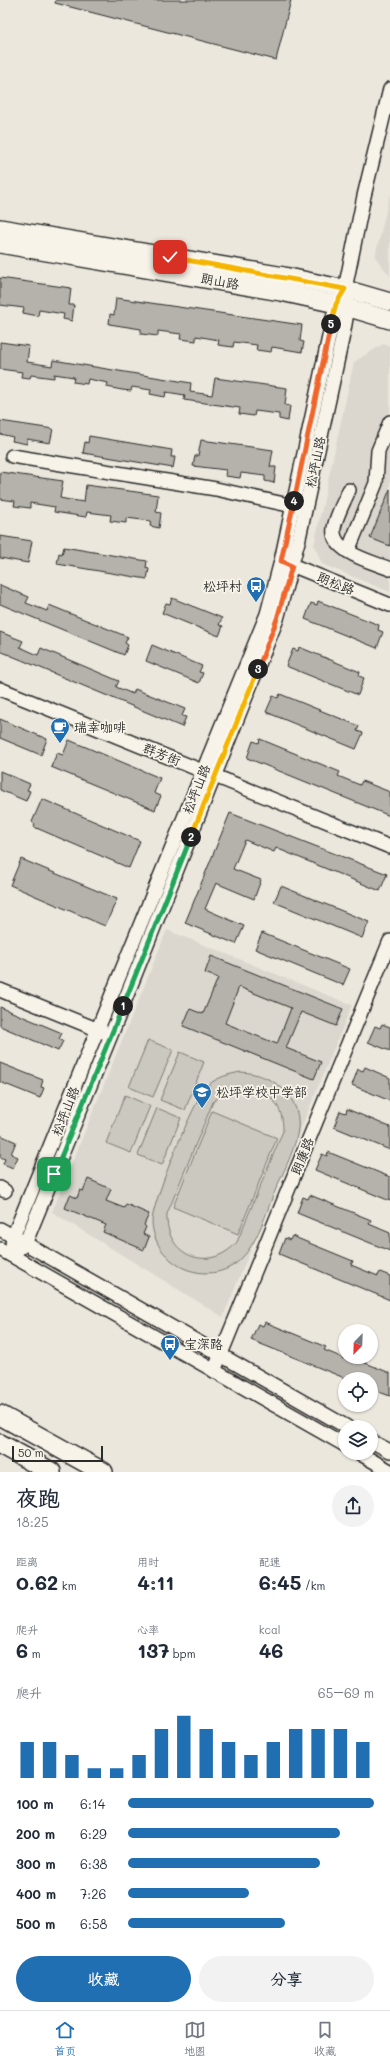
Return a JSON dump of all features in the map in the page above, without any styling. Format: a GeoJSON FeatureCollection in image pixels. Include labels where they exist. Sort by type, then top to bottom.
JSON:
{"type":"FeatureCollection","features":[{"type":"Feature","properties":{"kind":"highway"},"geometry":{"type":"LineString","coordinates":[[0,1416],[103,1472]]}},
{"type":"Feature","properties":{"kind":"highway"},"geometry":{"type":"LineString","coordinates":[[0,1444],[51,1472]]}},
{"type":"Feature","properties":{"kind":"main road","name":"朗山路"},"geometry":{"type":"LineString","coordinates":[[0,228],[284,276],[345,289],[390,302]]}},
{"type":"Feature","properties":{"kind":"main road","name":"朗山路"},"geometry":{"type":"LineString","coordinates":[[0,244],[281,292],[342,306],[390,320]]}},
{"type":"Feature","properties":{"kind":"street","name":"松坪山路"},"geometry":{"type":"LineString","coordinates":[[6,1252],[26,1244],[111,1035],[210,774],[269,606],[287,564],[364,196],[390,89]]}},
{"type":"Feature","properties":{"kind":"street"},"geometry":{"type":"LineString","coordinates":[[348,551],[376,483],[378,451],[390,422]]}},
{"type":"Feature","properties":{"kind":"street"},"geometry":{"type":"LineString","coordinates":[[12,456],[216,489],[299,507]]}},
{"type":"Feature","properties":{"kind":"street"},"geometry":{"type":"LineString","coordinates":[[349,490],[335,525],[334,534],[337,543],[348,551],[390,569]]}},
{"type":"Feature","properties":{"kind":"street","name":"朗松路"},"geometry":{"type":"LineString","coordinates":[[287,564],[390,605]]}},
{"type":"Feature","properties":{"kind":"street","name":"群芳街"},"geometry":{"type":"LineString","coordinates":[[0,688],[390,847]]}},
{"type":"Feature","properties":{"kind":"street","name":"松坪山路"},"geometry":{"type":"LineString","coordinates":[[6,1252],[98,1030],[210,774]]}},
{"type":"Feature","properties":{"kind":"street","name":"朗康路"},"geometry":{"type":"LineString","coordinates":[[214,1371],[390,941]]}},
{"type":"Feature","properties":{"kind":"street"},"geometry":{"type":"LineString","coordinates":[[0,990],[111,1035]]}},
{"type":"Feature","properties":{"kind":"street"},"geometry":{"type":"LineString","coordinates":[[0,1229],[338,1422]]}},
{"type":"Feature","properties":{"kind":"street"},"geometry":{"type":"LineString","coordinates":[[6,1252],[338,1441]]}},
{"type":"Feature","properties":{"kind":"street"},"geometry":{"type":"LineString","coordinates":[[378,1445],[390,1452]]}},
{"type":"Feature","properties":{"kind":"street"},"geometry":{"type":"LineString","coordinates":[[370,1460],[390,1471]]}},
{"type":"Feature","properties":{"kind":"shaded area"},"geometry":{"type":"Polygon","coordinates":[[[390,194],[390,276],[375,257],[390,194]]]}},
{"type":"Feature","properties":{"kind":"shaded area"},"geometry":{"type":"Polygon","coordinates":[[[383,344],[390,346],[390,592],[322,564],[314,545],[354,362],[383,344]]]}},
{"type":"Feature","properties":{"kind":"shaded area","name":"松坪学校中学部"},"geometry":{"type":"Polygon","coordinates":[[[167,930],[352,1005],[223,1317],[52,1212],[167,930]]]}},
{"type":"Feature","properties":{"kind":"shaded area"},"geometry":{"type":"Polygon","coordinates":[[[148,1040],[173,1050],[153,1097],[129,1087],[148,1040]]]}},
{"type":"Feature","properties":{"kind":"shaded area"},"geometry":{"type":"Polygon","coordinates":[[[180,1052],[204,1062],[185,1110],[160,1100],[180,1052]]]}},
{"type":"Feature","properties":{"kind":"shaded area"},"geometry":{"type":"Polygon","coordinates":[[[241,1072],[265,1077],[284,1090],[291,1099],[296,1110],[298,1122],[297,1135],[290,1156],[252,1246],[233,1266],[220,1271],[204,1273],[194,1271],[175,1263],[161,1249],[153,1230],[152,1221],[154,1210],[166,1172],[175,1150],[193,1109],[202,1094],[212,1082],[224,1076],[241,1072]],[[242,1086],[226,1091],[213,1102],[167,1214],[168,1229],[173,1241],[181,1250],[191,1256],[202,1258],[214,1257],[226,1252],[237,1242],[283,1131],[281,1113],[273,1100],[267,1094],[251,1087],[242,1086]]]}},
{"type":"Feature","properties":{"kind":"shaded area"},"geometry":{"type":"Polygon","coordinates":[[[125,1095],[150,1106],[131,1153],[106,1143],[125,1095]]]}},
{"type":"Feature","properties":{"kind":"shaded area"},"geometry":{"type":"Polygon","coordinates":[[[157,1108],[181,1118],[162,1165],[138,1155],[157,1108]]]}},
{"type":"Feature","properties":{"kind":"shaded area"},"geometry":{"type":"Polygon","coordinates":[[[212,1111],[277,1138],[238,1234],[173,1207],[212,1111]]]}},
{"type":"Feature","properties":{"kind":"building"},"geometry":{"type":"Polygon","coordinates":[[[56,0],[291,0],[276,60],[55,3],[56,0]]]}},
{"type":"Feature","properties":{"kind":"building"},"geometry":{"type":"Polygon","coordinates":[[[0,278],[71,288],[69,305],[74,305],[72,321],[63,319],[64,314],[39,310],[38,316],[23,313],[24,308],[0,305],[0,278]]]}},
{"type":"Feature","properties":{"kind":"building"},"geometry":{"type":"Polygon","coordinates":[[[116,298],[302,325],[300,341],[304,342],[302,352],[272,347],[271,352],[256,350],[257,345],[234,342],[233,347],[218,345],[219,340],[196,336],[196,341],[180,339],[181,334],[158,331],[158,336],[141,334],[141,329],[109,324],[110,314],[114,315],[116,298]]]}},
{"type":"Feature","properties":{"kind":"building"},"geometry":{"type":"Polygon","coordinates":[[[0,342],[29,346],[27,362],[52,366],[53,360],[191,383],[190,392],[212,395],[215,378],[287,388],[285,405],[290,406],[288,421],[279,419],[279,414],[255,411],[254,416],[239,414],[240,408],[184,400],[185,395],[166,392],[165,397],[150,394],[151,390],[132,387],[131,391],[122,390],[107,387],[108,383],[88,379],[87,384],[73,382],[74,377],[54,374],[54,378],[31,375],[30,378],[21,377],[22,372],[0,369],[0,342]]]}},
{"type":"Feature","properties":{"kind":"building"},"geometry":{"type":"Polygon","coordinates":[[[0,421],[53,429],[50,443],[27,439],[27,444],[12,441],[13,437],[0,434],[0,421]]]}},
{"type":"Feature","properties":{"kind":"building"},"geometry":{"type":"Polygon","coordinates":[[[89,436],[172,450],[171,457],[175,457],[173,468],[83,453],[85,442],[88,443],[89,436]]]}},
{"type":"Feature","properties":{"kind":"building"},"geometry":{"type":"Polygon","coordinates":[[[201,440],[273,450],[270,467],[276,467],[274,483],[265,481],[265,476],[241,473],[240,478],[225,476],[226,470],[193,466],[195,456],[198,456],[201,440]]]}},
{"type":"Feature","properties":{"kind":"building"},"geometry":{"type":"Polygon","coordinates":[[[0,472],[63,481],[60,498],[84,502],[86,485],[158,495],[156,512],[161,513],[159,528],[150,526],[151,521],[126,518],[126,523],[110,521],[111,515],[87,512],[86,517],[54,512],[55,507],[30,503],[30,508],[14,506],[15,501],[0,499],[0,472]]]}},
{"type":"Feature","properties":{"kind":"building"},"geometry":{"type":"Polygon","coordinates":[[[390,489],[390,546],[370,538],[390,489]]]}},
{"type":"Feature","properties":{"kind":"building"},"geometry":{"type":"Polygon","coordinates":[[[0,536],[32,541],[28,563],[0,558],[0,536]]]}},
{"type":"Feature","properties":{"kind":"building"},"geometry":{"type":"Polygon","coordinates":[[[64,547],[147,561],[146,568],[149,569],[147,579],[57,564],[59,553],[62,554],[64,547]]]}},
{"type":"Feature","properties":{"kind":"building"},"geometry":{"type":"Polygon","coordinates":[[[0,585],[29,597],[26,603],[47,611],[49,605],[128,637],[125,643],[128,645],[124,655],[0,604],[0,585]]]}},
{"type":"Feature","properties":{"kind":"building"},"geometry":{"type":"Polygon","coordinates":[[[172,598],[222,618],[219,625],[223,626],[219,636],[162,613],[166,603],[170,604],[172,598]]]}},
{"type":"Feature","properties":{"kind":"building"},"geometry":{"type":"Polygon","coordinates":[[[318,601],[379,625],[378,630],[383,632],[377,648],[305,619],[311,603],[317,605],[318,601]]]}},
{"type":"Feature","properties":{"kind":"building"},"geometry":{"type":"Polygon","coordinates":[[[0,632],[23,641],[20,647],[38,655],[41,648],[119,681],[116,687],[133,694],[135,689],[185,709],[182,716],[186,717],[182,727],[0,651],[0,632]]]}},
{"type":"Feature","properties":{"kind":"building"},"geometry":{"type":"Polygon","coordinates":[[[152,645],[202,666],[199,672],[203,673],[199,683],[146,661],[152,645]]]}},
{"type":"Feature","properties":{"kind":"building"},"geometry":{"type":"Polygon","coordinates":[[[299,647],[360,672],[359,676],[364,678],[358,695],[286,666],[293,649],[298,651],[299,647]]]}},
{"type":"Feature","properties":{"kind":"building"},"geometry":{"type":"Polygon","coordinates":[[[280,694],[359,726],[357,731],[363,733],[356,749],[266,712],[273,696],[278,698],[280,694]]]}},
{"type":"Feature","properties":{"kind":"building"},"geometry":{"type":"Polygon","coordinates":[[[0,719],[47,739],[41,755],[0,738],[0,719]]]}},
{"type":"Feature","properties":{"kind":"building"},"geometry":{"type":"Polygon","coordinates":[[[260,739],[340,772],[338,776],[355,783],[360,785],[362,781],[390,792],[390,816],[247,758],[253,741],[259,743],[260,739]]]}},
{"type":"Feature","properties":{"kind":"building"},"geometry":{"type":"Polygon","coordinates":[[[69,740],[160,778],[154,793],[161,796],[155,810],[51,767],[57,753],[63,755],[69,740]]]}},
{"type":"Feature","properties":{"kind":"building"},"geometry":{"type":"Polygon","coordinates":[[[0,771],[30,784],[27,790],[30,791],[26,801],[0,790],[0,771]]]}},
{"type":"Feature","properties":{"kind":"building"},"geometry":{"type":"Polygon","coordinates":[[[42,799],[140,841],[129,868],[34,827],[35,824],[32,822],[42,799]]]}},
{"type":"Feature","properties":{"kind":"building"},"geometry":{"type":"Polygon","coordinates":[[[230,813],[387,874],[380,891],[276,848],[274,852],[245,840],[233,869],[261,880],[254,899],[216,883],[205,909],[244,926],[236,944],[185,923],[230,813]]]}},
{"type":"Feature","properties":{"kind":"building"},"geometry":{"type":"Polygon","coordinates":[[[21,859],[117,899],[105,926],[10,885],[21,859]]]}},
{"type":"Feature","properties":{"kind":"building"},"geometry":{"type":"Polygon","coordinates":[[[281,886],[369,922],[362,938],[274,902],[281,886]]]}},
{"type":"Feature","properties":{"kind":"building"},"geometry":{"type":"Polygon","coordinates":[[[262,933],[350,969],[343,985],[255,949],[262,933]]]}},
{"type":"Feature","properties":{"kind":"building"},"geometry":{"type":"Polygon","coordinates":[[[211,956],[343,1009],[336,1026],[301,1012],[286,1048],[321,1062],[314,1079],[183,1026],[190,1009],[203,1014],[218,978],[205,973],[211,956]],[[239,987],[225,1023],[277,1044],[291,1008],[239,987]]]}},
{"type":"Feature","properties":{"kind":"building"},"geometry":{"type":"Polygon","coordinates":[[[0,1007],[62,1033],[59,1039],[63,1041],[58,1051],[0,1026],[0,1007]]]}},
{"type":"Feature","properties":{"kind":"building"},"geometry":{"type":"Polygon","coordinates":[[[382,1024],[390,1027],[390,1051],[368,1042],[375,1026],[380,1028],[382,1024]]]}},
{"type":"Feature","properties":{"kind":"building"},"geometry":{"type":"Polygon","coordinates":[[[0,1063],[43,1080],[41,1087],[44,1088],[40,1098],[0,1082],[0,1063]]]}},
{"type":"Feature","properties":{"kind":"building"},"geometry":{"type":"Polygon","coordinates":[[[365,1067],[390,1078],[390,1101],[352,1085],[358,1069],[363,1071],[365,1067]]]}},
{"type":"Feature","properties":{"kind":"building"},"geometry":{"type":"Polygon","coordinates":[[[347,1109],[390,1127],[390,1150],[334,1127],[340,1111],[346,1113],[347,1109]]]}},
{"type":"Feature","properties":{"kind":"building"},"geometry":{"type":"Polygon","coordinates":[[[0,1135],[16,1142],[11,1154],[18,1157],[13,1168],[3,1164],[5,1159],[0,1157],[0,1135]]]}},
{"type":"Feature","properties":{"kind":"building"},"geometry":{"type":"Polygon","coordinates":[[[328,1152],[390,1177],[390,1201],[315,1170],[322,1154],[327,1156],[328,1152]]]}},
{"type":"Feature","properties":{"kind":"building"},"geometry":{"type":"Polygon","coordinates":[[[88,1179],[111,1189],[106,1201],[124,1208],[126,1204],[149,1214],[144,1225],[146,1227],[143,1234],[149,1237],[144,1250],[103,1232],[106,1225],[65,1208],[70,1195],[77,1198],[80,1190],[83,1191],[88,1179]]]}},
{"type":"Feature","properties":{"kind":"building"},"geometry":{"type":"Polygon","coordinates":[[[310,1195],[371,1220],[369,1224],[390,1233],[390,1251],[297,1213],[303,1197],[308,1199],[310,1195]]]}},
{"type":"Feature","properties":{"kind":"building"},"geometry":{"type":"Polygon","coordinates":[[[292,1236],[353,1261],[351,1265],[373,1274],[378,1276],[380,1272],[390,1276],[390,1300],[279,1254],[285,1238],[290,1240],[292,1236]]]}},
{"type":"Feature","properties":{"kind":"building"},"geometry":{"type":"Polygon","coordinates":[[[265,1322],[326,1347],[324,1350],[338,1356],[338,1364],[368,1364],[390,1373],[390,1396],[378,1392],[378,1372],[338,1372],[338,1375],[251,1340],[258,1324],[263,1326],[265,1322]]]}},
{"type":"Feature","properties":{"kind":"place","name":"松坪村"},"geometry":{"type":"Point","coordinates":[256,603]}},
{"type":"Feature","properties":{"kind":"place","name":"瑞幸咖啡"},"geometry":{"type":"Point","coordinates":[60,744]}},
{"type":"Feature","properties":{"kind":"place","name":"松坪学校中学部"},"geometry":{"type":"Point","coordinates":[202,1109]}},
{"type":"Feature","properties":{"kind":"place","name":"宝深路"},"geometry":{"type":"Point","coordinates":[170,1361]}},
{"type":"Feature","properties":{"kind":"route"},"geometry":{"type":"LineString","coordinates":[[54,1174],[277,619],[292,566],[281,561],[336,304],[345,289],[284,276],[170,257]]}}]}
